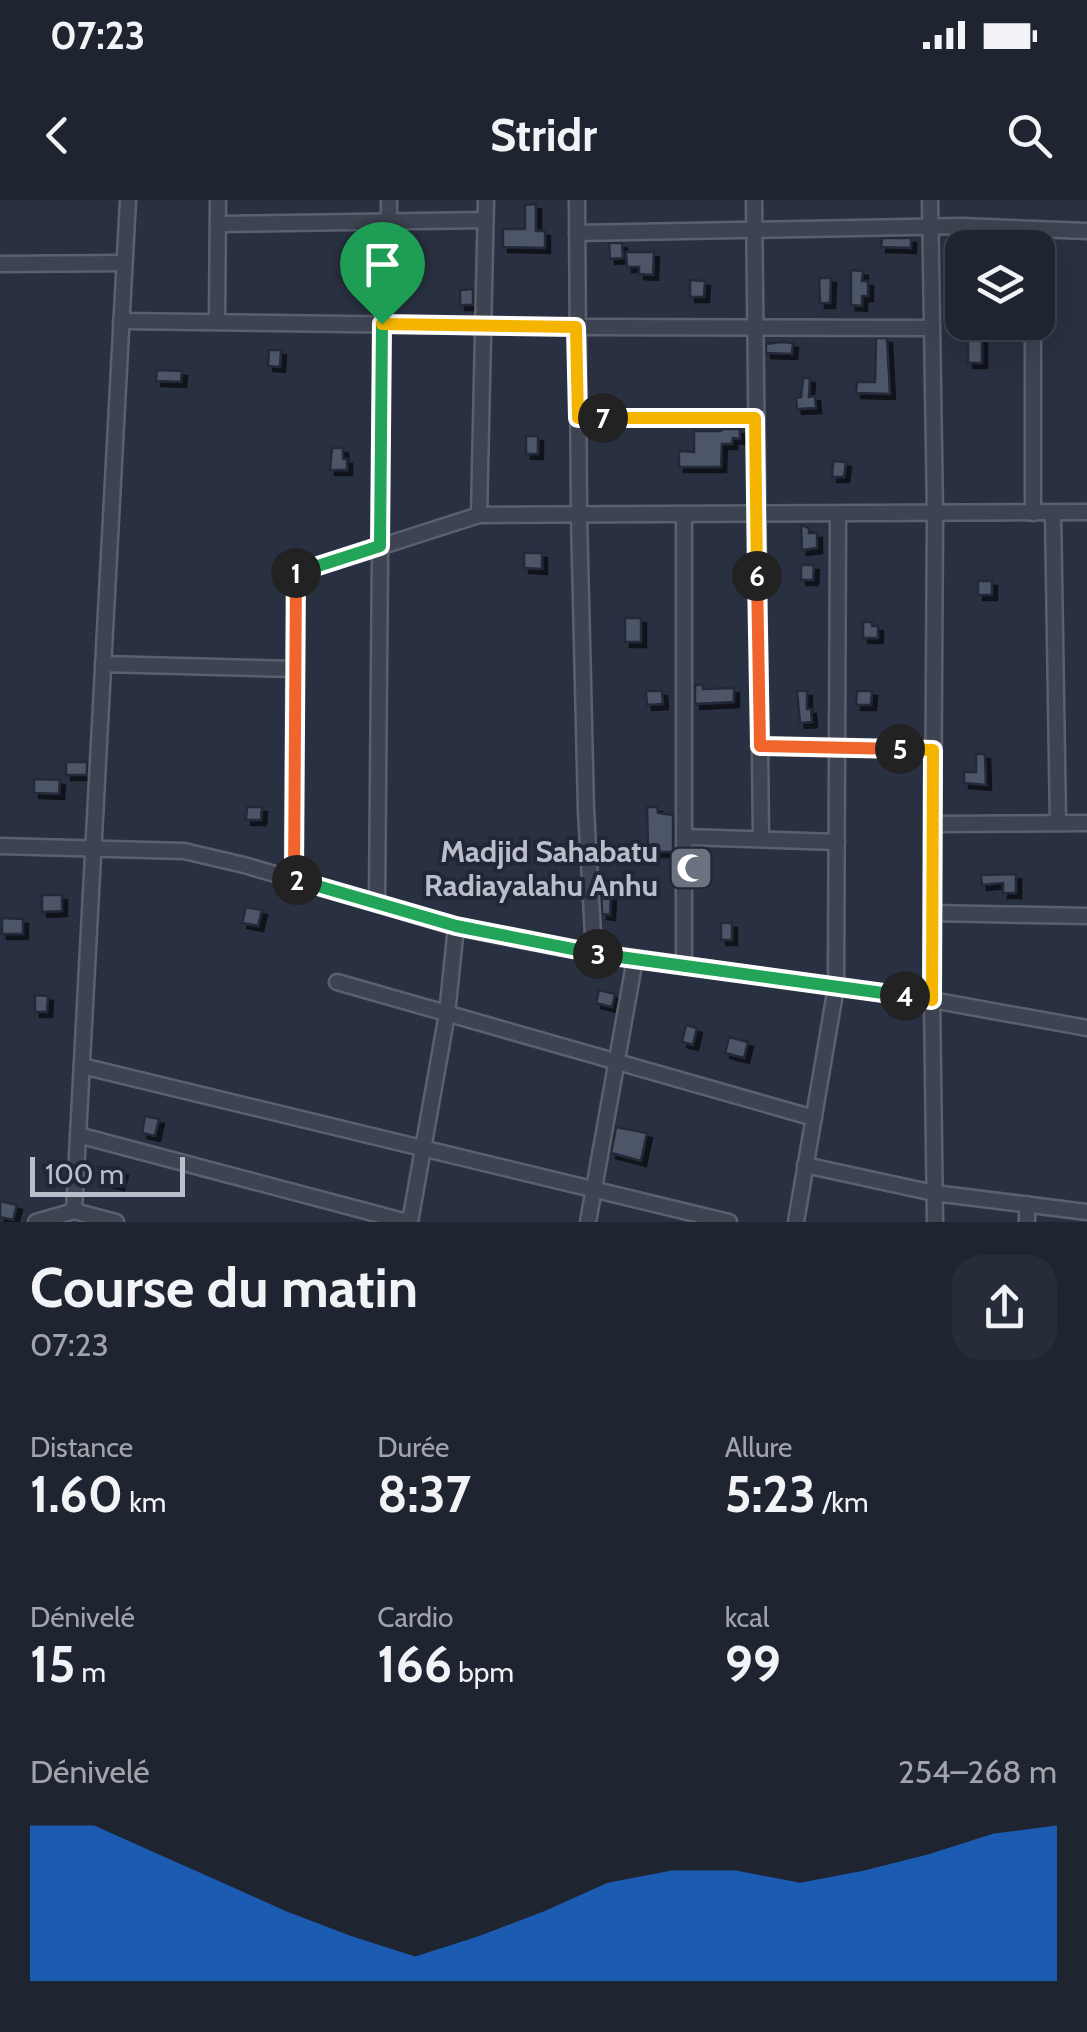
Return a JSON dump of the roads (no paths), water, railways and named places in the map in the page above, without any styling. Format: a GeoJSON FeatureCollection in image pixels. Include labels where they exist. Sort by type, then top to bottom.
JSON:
{"type":"FeatureCollection","features":[{"type":"Feature","properties":{"kind":"street"},"geometry":{"type":"LineString","coordinates":[[74,1211],[128,200]]}},
{"type":"Feature","properties":{"kind":"street"},"geometry":{"type":"LineString","coordinates":[[217,322],[218,200]]}},
{"type":"Feature","properties":{"kind":"street"},"geometry":{"type":"LineString","coordinates":[[389,200],[389,222]]}},
{"type":"Feature","properties":{"kind":"street"},"geometry":{"type":"LineString","coordinates":[[479,515],[486,200]]}},
{"type":"Feature","properties":{"kind":"street"},"geometry":{"type":"LineString","coordinates":[[577,200],[579,516],[586,810],[594,953]]}},
{"type":"Feature","properties":{"kind":"street"},"geometry":{"type":"LineString","coordinates":[[754,200],[761,840]]}},
{"type":"Feature","properties":{"kind":"street"},"geometry":{"type":"LineString","coordinates":[[930,200],[935,514],[934,1222]]}},
{"type":"Feature","properties":{"kind":"street"},"geometry":{"type":"LineString","coordinates":[[218,224],[486,220]]}},
{"type":"Feature","properties":{"kind":"street"},"geometry":{"type":"LineString","coordinates":[[578,233],[930,226],[1087,231]]}},
{"type":"Feature","properties":{"kind":"street"},"geometry":{"type":"LineString","coordinates":[[0,264],[124,263]]}},
{"type":"Feature","properties":{"kind":"street"},"geometry":{"type":"LineString","coordinates":[[121,321],[932,328]]}},
{"type":"Feature","properties":{"kind":"street"},"geometry":{"type":"LineString","coordinates":[[377,904],[382,324]]}},
{"type":"Feature","properties":{"kind":"street"},"geometry":{"type":"LineString","coordinates":[[1033,340],[1033,513]]}},
{"type":"Feature","properties":{"kind":"street"},"geometry":{"type":"LineString","coordinates":[[578,418],[755,418]]}},
{"type":"Feature","properties":{"kind":"street"},"geometry":{"type":"LineString","coordinates":[[1054,512],[1058,823]]}},
{"type":"Feature","properties":{"kind":"street"},"geometry":{"type":"LineString","coordinates":[[294,879],[295,574],[479,515],[1087,512]]}},
{"type":"Feature","properties":{"kind":"street"},"geometry":{"type":"LineString","coordinates":[[796,1222],[836,987],[838,514]]}},
{"type":"Feature","properties":{"kind":"street"},"geometry":{"type":"LineString","coordinates":[[684,515],[684,966]]}},
{"type":"Feature","properties":{"kind":"street"},"geometry":{"type":"LineString","coordinates":[[103,664],[294,668]]}},
{"type":"Feature","properties":{"kind":"street"},"geometry":{"type":"LineString","coordinates":[[760,746],[933,750]]}},
{"type":"Feature","properties":{"kind":"street"},"geometry":{"type":"LineString","coordinates":[[933,824],[1087,823]]}},
{"type":"Feature","properties":{"kind":"street"},"geometry":{"type":"LineString","coordinates":[[685,837],[837,842]]}},
{"type":"Feature","properties":{"kind":"street"},"geometry":{"type":"LineString","coordinates":[[0,846],[184,851],[456,926],[594,953],[932,1000],[1087,1028]]}},
{"type":"Feature","properties":{"kind":"street"},"geometry":{"type":"LineString","coordinates":[[932,913],[1087,916]]}},
{"type":"Feature","properties":{"kind":"street"},"geometry":{"type":"LineString","coordinates":[[78,1135],[408,1222],[447,1014],[456,926]]}},
{"type":"Feature","properties":{"kind":"street"},"geometry":{"type":"LineString","coordinates":[[588,1222],[635,959]]}},
{"type":"Feature","properties":{"kind":"street"},"geometry":{"type":"LineString","coordinates":[[337,982],[814,1118]]}},
{"type":"Feature","properties":{"kind":"street"},"geometry":{"type":"LineString","coordinates":[[82,1066],[729,1222]]}},
{"type":"Feature","properties":{"kind":"street"},"geometry":{"type":"LineString","coordinates":[[806,1164],[934,1193],[1087,1212]]}},
{"type":"Feature","properties":{"kind":"street"},"geometry":{"type":"LineString","coordinates":[[1027,1204],[1027,1222]]}},
{"type":"Feature","properties":{"kind":"street"},"geometry":{"type":"LineString","coordinates":[[36,1222],[74,1211],[116,1222]]}},
{"type":"Feature","properties":{"kind":"place","name":"Madjid Sahabatu Radiayalahu Anhu"},"geometry":{"type":"Point","coordinates":[691,868]}}]}
